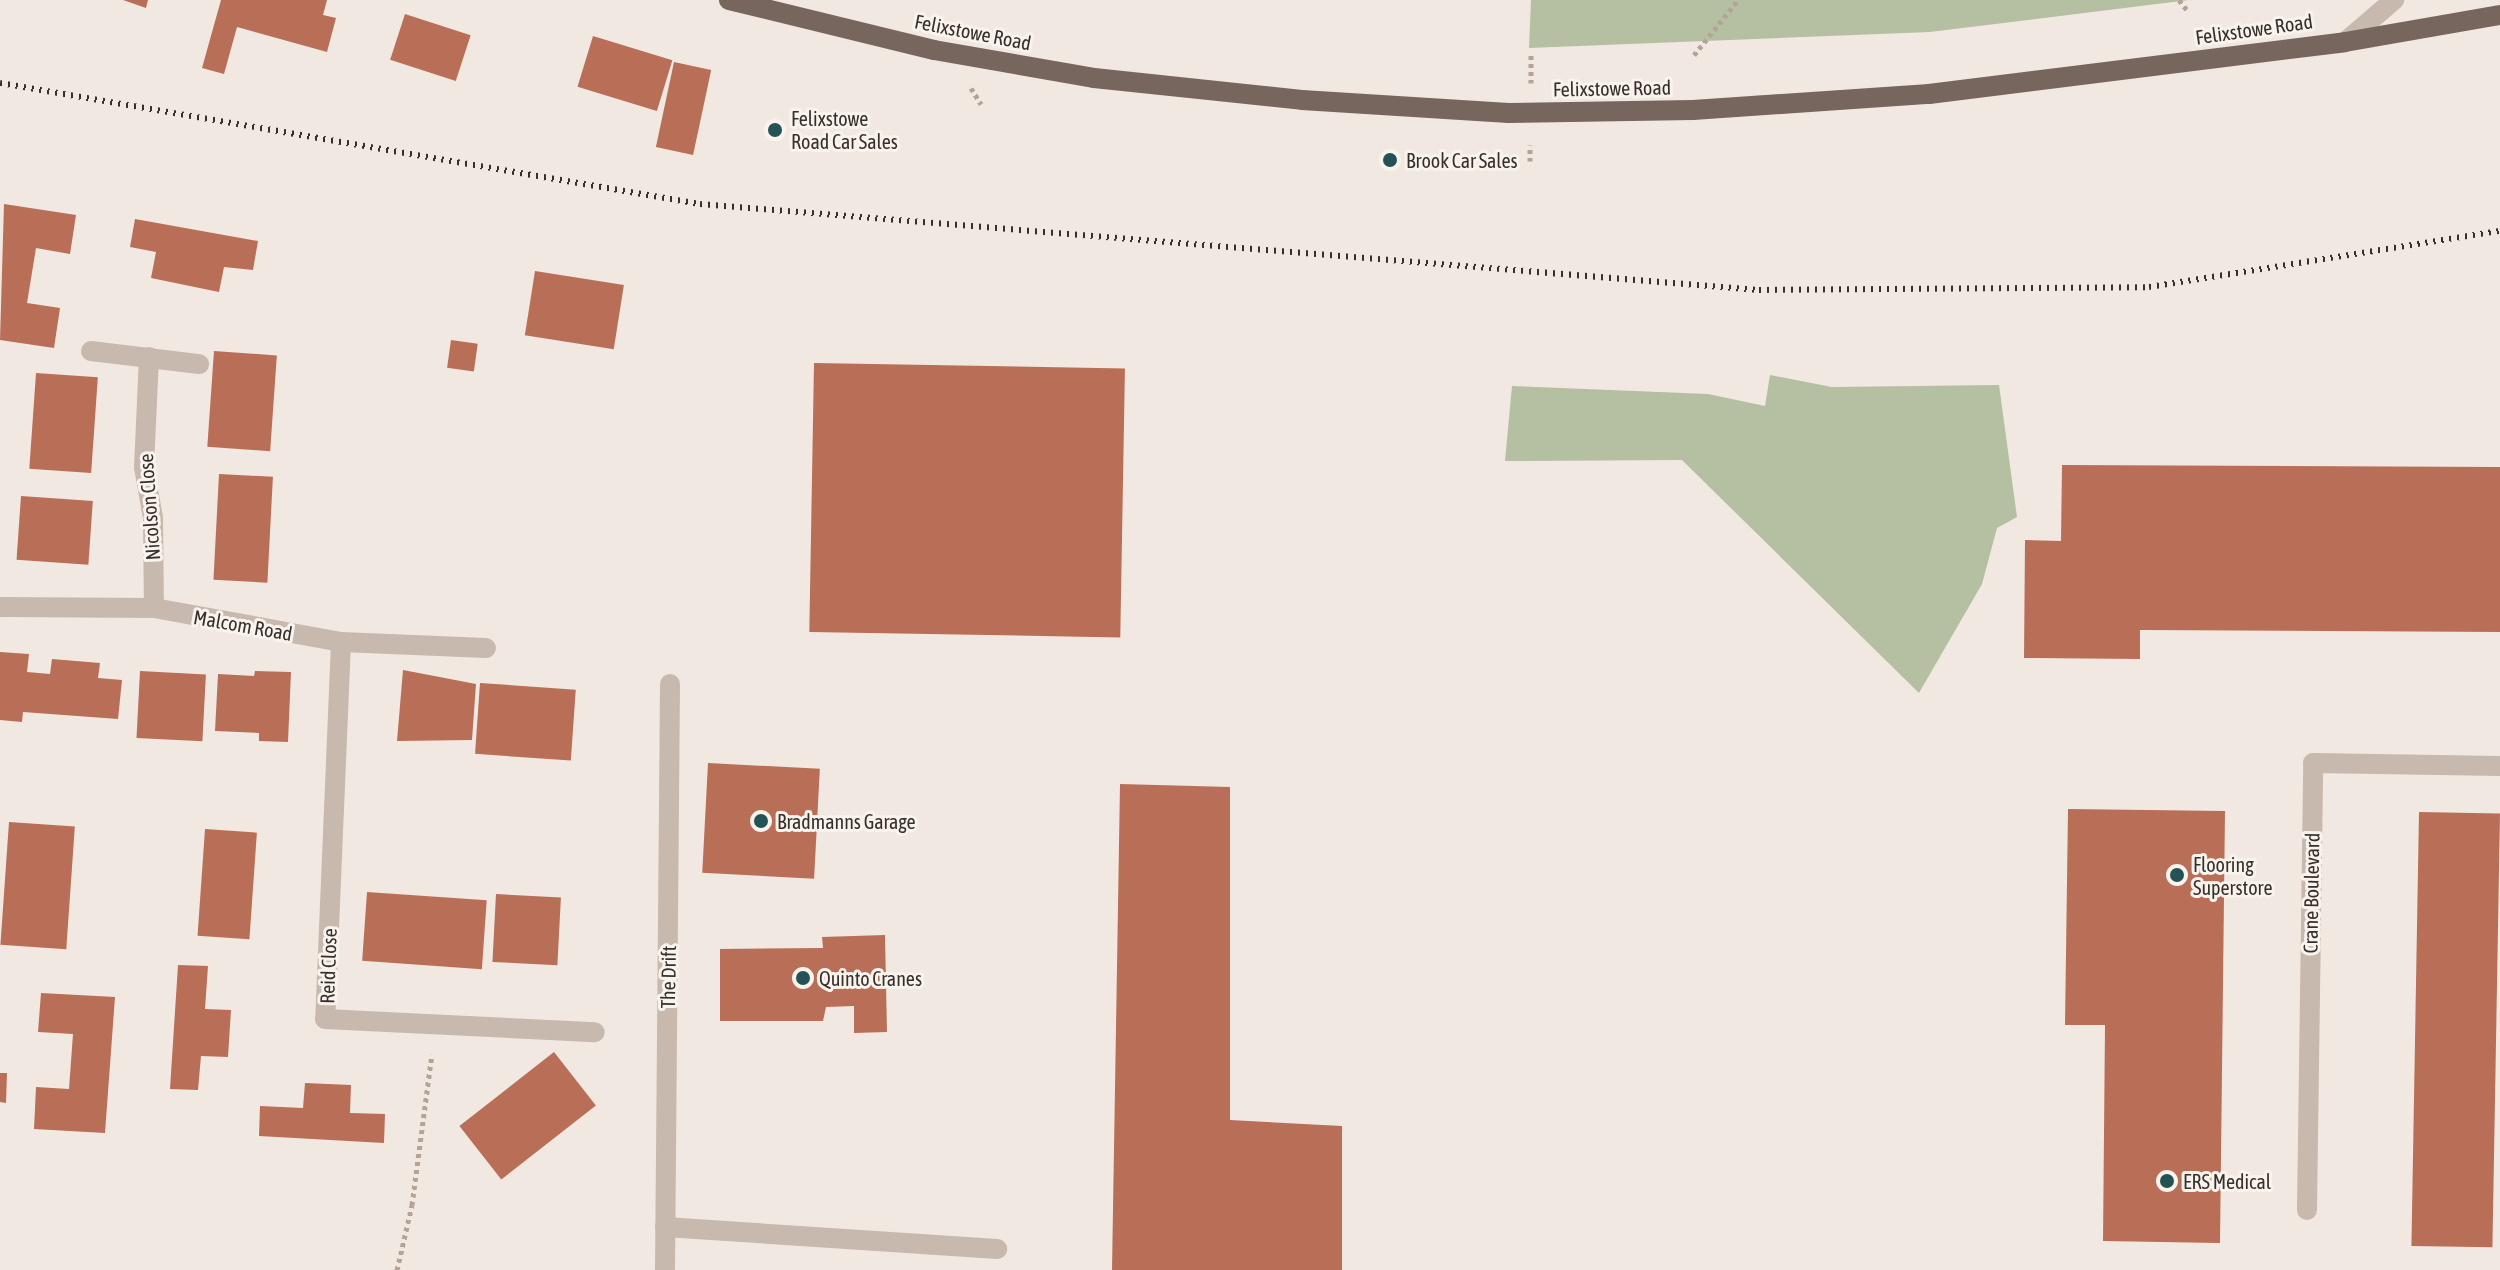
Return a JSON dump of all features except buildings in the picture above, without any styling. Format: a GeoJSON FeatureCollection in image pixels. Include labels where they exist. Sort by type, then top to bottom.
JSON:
{"type":"FeatureCollection","features":[{"type":"Feature","properties":{"kind":"main road","name":"Felixstowe Road"},"geometry":{"type":"LineString","coordinates":[[729,0],[934,50],[1094,78],[1302,100],[1509,113],[1790,106],[2345,42],[2500,15]]}},
{"type":"Feature","properties":{"kind":"street"},"geometry":{"type":"LineString","coordinates":[[2345,42],[2394,0]]}},
{"type":"Feature","properties":{"kind":"street"},"geometry":{"type":"LineString","coordinates":[[91,351],[199,364]]}},
{"type":"Feature","properties":{"kind":"street","name":"Nicolson Close"},"geometry":{"type":"LineString","coordinates":[[149,357],[144,467],[153,518],[154,608]]}},
{"type":"Feature","properties":{"kind":"street","name":"Malcom Road"},"geometry":{"type":"LineString","coordinates":[[0,607],[154,608],[341,642],[486,648]]}},
{"type":"Feature","properties":{"kind":"street","name":"Reid Close"},"geometry":{"type":"LineString","coordinates":[[341,642],[325,1019],[436,1028],[595,1032]]}},
{"type":"Feature","properties":{"kind":"street","name":"The Drift"},"geometry":{"type":"LineString","coordinates":[[665,1270],[670,684]]}},
{"type":"Feature","properties":{"kind":"street","name":"Crane Boulevard"},"geometry":{"type":"LineString","coordinates":[[2307,1210],[2313,763],[2500,766]]}},
{"type":"Feature","properties":{"kind":"street"},"geometry":{"type":"LineString","coordinates":[[665,1227],[997,1249]]}},
{"type":"Feature","properties":{"kind":"path"},"geometry":{"type":"LineString","coordinates":[[1694,55],[1738,0]]}},
{"type":"Feature","properties":{"kind":"path"},"geometry":{"type":"LineString","coordinates":[[2179,0],[2187,10]]}},
{"type":"Feature","properties":{"kind":"path"},"geometry":{"type":"LineString","coordinates":[[397,1270],[412,1205],[436,1028]]}},
{"type":"Feature","properties":{"kind":"green space"},"geometry":{"type":"Polygon","coordinates":[[[1531,0],[2189,0],[1930,32],[1529,48],[1531,0]]]}},
{"type":"Feature","properties":{"kind":"green space"},"geometry":{"type":"Polygon","coordinates":[[[1770,375],[1832,387],[1999,385],[2017,517],[1997,528],[1982,584],[1919,693],[1682,460],[1505,461],[1512,386],[1708,394],[1765,406],[1770,375]]]}},
{"type":"Feature","properties":{"kind":"railway"},"geometry":{"type":"LineString","coordinates":[[0,83],[700,204],[1759,290],[2149,287],[2500,231]]}},
{"type":"Feature","properties":{"kind":"place","name":"Felixstowe Road Car Sales"},"geometry":{"type":"Point","coordinates":[775,130]}},
{"type":"Feature","properties":{"kind":"place","name":"Brook Car Sales"},"geometry":{"type":"Point","coordinates":[1390,160]}},
{"type":"Feature","properties":{"kind":"place","name":"Bradmanns Garage"},"geometry":{"type":"Point","coordinates":[761,821]}},
{"type":"Feature","properties":{"kind":"place","name":"Flooring Superstore"},"geometry":{"type":"Point","coordinates":[2177,875]}},
{"type":"Feature","properties":{"kind":"place","name":"Quinto Cranes"},"geometry":{"type":"Point","coordinates":[803,978]}},
{"type":"Feature","properties":{"kind":"place","name":"ERS Medical"},"geometry":{"type":"Point","coordinates":[2167,1181]}}]}
